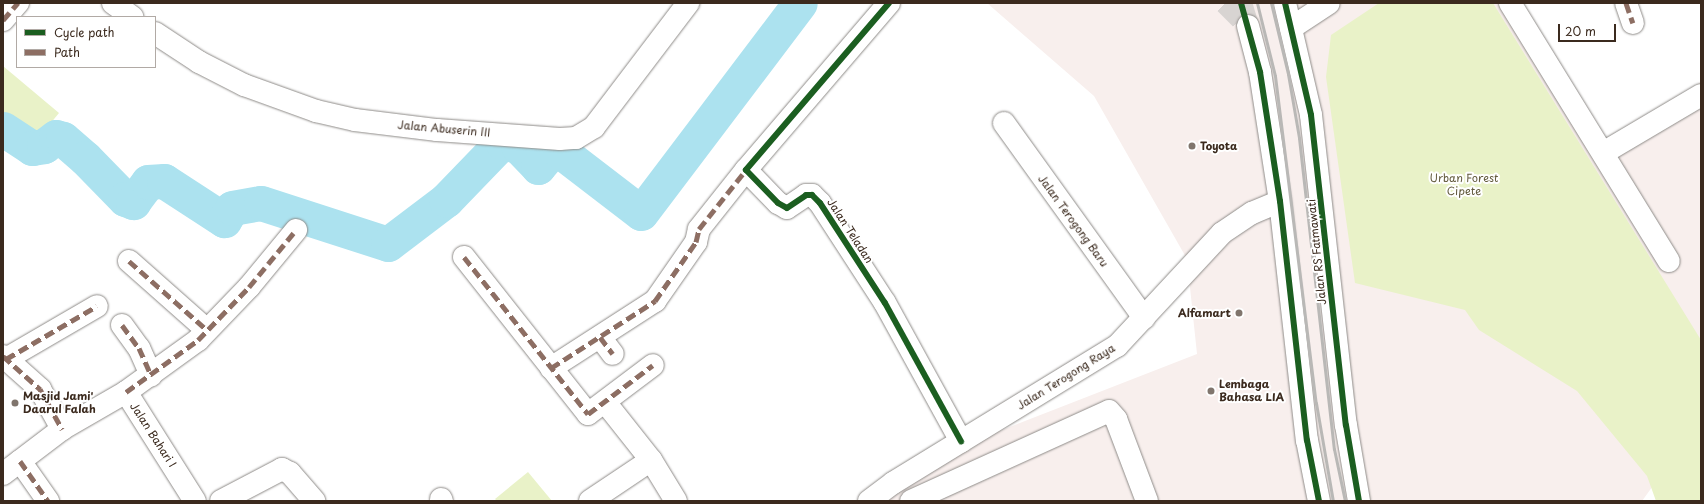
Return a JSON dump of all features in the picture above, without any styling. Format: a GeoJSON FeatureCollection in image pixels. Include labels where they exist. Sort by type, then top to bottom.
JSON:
{"type":"FeatureCollection","features":[{"type":"Feature","properties":{"kind":"street"},"geometry":{"type":"LineString","coordinates":[[3,20],[18,3]]}},
{"type":"Feature","properties":{"kind":"street"},"geometry":{"type":"LineString","coordinates":[[113,3],[131,16]]}},
{"type":"Feature","properties":{"kind":"street","name":"Jalan Abuserin III"},"geometry":{"type":"LineString","coordinates":[[156,34],[199,62],[244,85],[316,111],[355,120],[437,130],[571,139],[582,136],[594,127],[688,3]]}},
{"type":"Feature","properties":{"kind":"street"},"geometry":{"type":"LineString","coordinates":[[551,368],[655,301],[696,242],[699,229],[746,170],[889,3]]}},
{"type":"Feature","properties":{"kind":"street"},"geometry":{"type":"LineString","coordinates":[[1290,12],[1328,3]]}},
{"type":"Feature","properties":{"kind":"street"},"geometry":{"type":"LineString","coordinates":[[1510,3],[1669,261]]}},
{"type":"Feature","properties":{"kind":"street","name":"Jalan RS Fatmawati"},"geometry":{"type":"LineString","coordinates":[[1290,12],[1311,115],[1346,425],[1359,501]]}},
{"type":"Feature","properties":{"kind":"street"},"geometry":{"type":"LineString","coordinates":[[1248,26],[1260,72],[1280,201],[1307,440],[1319,501]]}},
{"type":"Feature","properties":{"kind":"street"},"geometry":{"type":"LineString","coordinates":[[1603,153],[1701,95]]}},
{"type":"Feature","properties":{"kind":"street","name":"Jalan Terogong Baru"},"geometry":{"type":"LineString","coordinates":[[1004,123],[1144,318]]}},
{"type":"Feature","properties":{"kind":"street","name":"Jalan Teladan"},"geometry":{"type":"LineString","coordinates":[[746,170],[778,203],[787,208],[806,195],[812,195],[820,203],[885,303],[961,441]]}},
{"type":"Feature","properties":{"kind":"street","name":"Jalan Terogong Raya"},"geometry":{"type":"LineString","coordinates":[[869,501],[892,483],[1117,346],[1222,233],[1252,213],[1280,201]]}},
{"type":"Feature","properties":{"kind":"street"},"geometry":{"type":"LineString","coordinates":[[126,392],[198,340],[263,272],[296,230]]}},
{"type":"Feature","properties":{"kind":"street"},"geometry":{"type":"LineString","coordinates":[[464,257],[588,414],[653,365]]}},
{"type":"Feature","properties":{"kind":"street"},"geometry":{"type":"LineString","coordinates":[[130,261],[207,330]]}},
{"type":"Feature","properties":{"kind":"street"},"geometry":{"type":"LineString","coordinates":[[62,429],[40,389],[4,357],[97,306]]}},
{"type":"Feature","properties":{"kind":"street"},"geometry":{"type":"LineString","coordinates":[[122,325],[138,348],[151,375]]}},
{"type":"Feature","properties":{"kind":"street"},"geometry":{"type":"LineString","coordinates":[[600,337],[613,354]]}},
{"type":"Feature","properties":{"kind":"street","name":"Jalan Bahari I"},"geometry":{"type":"LineString","coordinates":[[3,474],[62,429],[126,392],[195,501]]}},
{"type":"Feature","properties":{"kind":"street"},"geometry":{"type":"LineString","coordinates":[[605,402],[651,460],[676,501]]}},
{"type":"Feature","properties":{"kind":"street"},"geometry":{"type":"LineString","coordinates":[[911,501],[1109,411],[1116,420],[1147,501]]}},
{"type":"Feature","properties":{"kind":"street"},"geometry":{"type":"LineString","coordinates":[[590,501],[651,460]]}},
{"type":"Feature","properties":{"kind":"street"},"geometry":{"type":"LineString","coordinates":[[20,461],[48,501]]}},
{"type":"Feature","properties":{"kind":"street"},"geometry":{"type":"LineString","coordinates":[[221,501],[282,469],[290,473],[314,501]]}},
{"type":"Feature","properties":{"kind":"shaded area"},"geometry":{"type":"Polygon","coordinates":[[[987,3],[1500,3],[1591,150],[1701,82],[1701,340],[1676,454],[1642,501],[862,501],[884,476],[1197,354],[1187,259],[1094,96],[987,3]]]}},
{"type":"Feature","properties":{"kind":"green space","name":"Urban Forest Cipete"},"geometry":{"type":"Polygon","coordinates":[[[1379,3],[1493,3],[1701,340],[1701,501],[1656,501],[1647,476],[1577,391],[1479,330],[1465,310],[1355,283],[1326,77],[1331,35],[1379,3]]]}},
{"type":"Feature","properties":{"kind":"green space"},"geometry":{"type":"Polygon","coordinates":[[[3,66],[59,113],[36,141],[3,114],[3,66]]]}},
{"type":"Feature","properties":{"kind":"green space"},"geometry":{"type":"Polygon","coordinates":[[[528,472],[552,501],[497,501],[495,499],[528,472]]]}},
{"type":"Feature","properties":{"kind":"waterway"},"geometry":{"type":"LineString","coordinates":[[3,129],[32,148],[44,146],[56,137],[63,139],[85,158],[125,199],[133,202],[148,182],[164,181],[224,220],[232,208],[261,203],[388,244],[446,200],[502,142],[518,146],[538,167],[555,147],[641,213],[800,3]]}},
{"type":"Feature","properties":{"kind":"tunnel"},"geometry":{"type":"LineString","coordinates":[[1225,3],[1248,26]]}},
{"type":"Feature","properties":{"kind":"tunnel"},"geometry":{"type":"LineString","coordinates":[[1241,3],[1248,26]]}},
{"type":"Feature","properties":{"kind":"railway"},"geometry":{"type":"LineString","coordinates":[[1257,3],[1275,76],[1316,403],[1333,501]]}},
{"type":"Feature","properties":{"kind":"railway"},"geometry":{"type":"LineString","coordinates":[[1271,3],[1288,74],[1299,138],[1334,449],[1345,501]]}},
{"type":"Feature","properties":{"kind":"marked path"},"geometry":{"type":"LineString","coordinates":[[3,20],[18,3]]}},
{"type":"Feature","properties":{"kind":"marked path"},"geometry":{"type":"LineString","coordinates":[[1626,3],[1633,23]]}},
{"type":"Feature","properties":{"kind":"marked path"},"geometry":{"type":"LineString","coordinates":[[551,368],[655,301],[696,242],[699,229],[746,170]]}},
{"type":"Feature","properties":{"kind":"marked path"},"geometry":{"type":"LineString","coordinates":[[126,392],[198,340],[249,287],[296,230]]}},
{"type":"Feature","properties":{"kind":"marked path"},"geometry":{"type":"LineString","coordinates":[[464,257],[588,414],[653,365]]}},
{"type":"Feature","properties":{"kind":"marked path"},"geometry":{"type":"LineString","coordinates":[[129,261],[207,330]]}},
{"type":"Feature","properties":{"kind":"marked path"},"geometry":{"type":"LineString","coordinates":[[6,359],[97,306]]}},
{"type":"Feature","properties":{"kind":"marked path"},"geometry":{"type":"LineString","coordinates":[[122,325],[139,348],[151,375]]}},
{"type":"Feature","properties":{"kind":"marked path"},"geometry":{"type":"LineString","coordinates":[[600,337],[613,354]]}},
{"type":"Feature","properties":{"kind":"marked path"},"geometry":{"type":"LineString","coordinates":[[3,356],[40,389],[62,429]]}},
{"type":"Feature","properties":{"kind":"marked path"},"geometry":{"type":"LineString","coordinates":[[20,461],[48,501]]}},
{"type":"Feature","properties":{"kind":"cycle path"},"geometry":{"type":"LineString","coordinates":[[889,3],[746,170],[778,203],[787,208],[806,195],[812,195],[820,203],[885,303],[961,441]]}},
{"type":"Feature","properties":{"kind":"cycle path"},"geometry":{"type":"LineString","coordinates":[[1241,3],[1260,72],[1280,201],[1307,440],[1319,501]]}},
{"type":"Feature","properties":{"kind":"cycle path"},"geometry":{"type":"LineString","coordinates":[[1285,3],[1311,115],[1346,425],[1359,501]]}},
{"type":"Feature","properties":{"kind":"place","name":"Toyota"},"geometry":{"type":"Point","coordinates":[1192,146]}},
{"type":"Feature","properties":{"kind":"place","name":"Alfamart"},"geometry":{"type":"Point","coordinates":[1239,313]}},
{"type":"Feature","properties":{"kind":"place","name":"Lembaga Bahasa LIA"},"geometry":{"type":"Point","coordinates":[1211,391]}},
{"type":"Feature","properties":{"kind":"place","name":"Masjid Jami' Daarul Falah"},"geometry":{"type":"Point","coordinates":[15,403]}}]}
